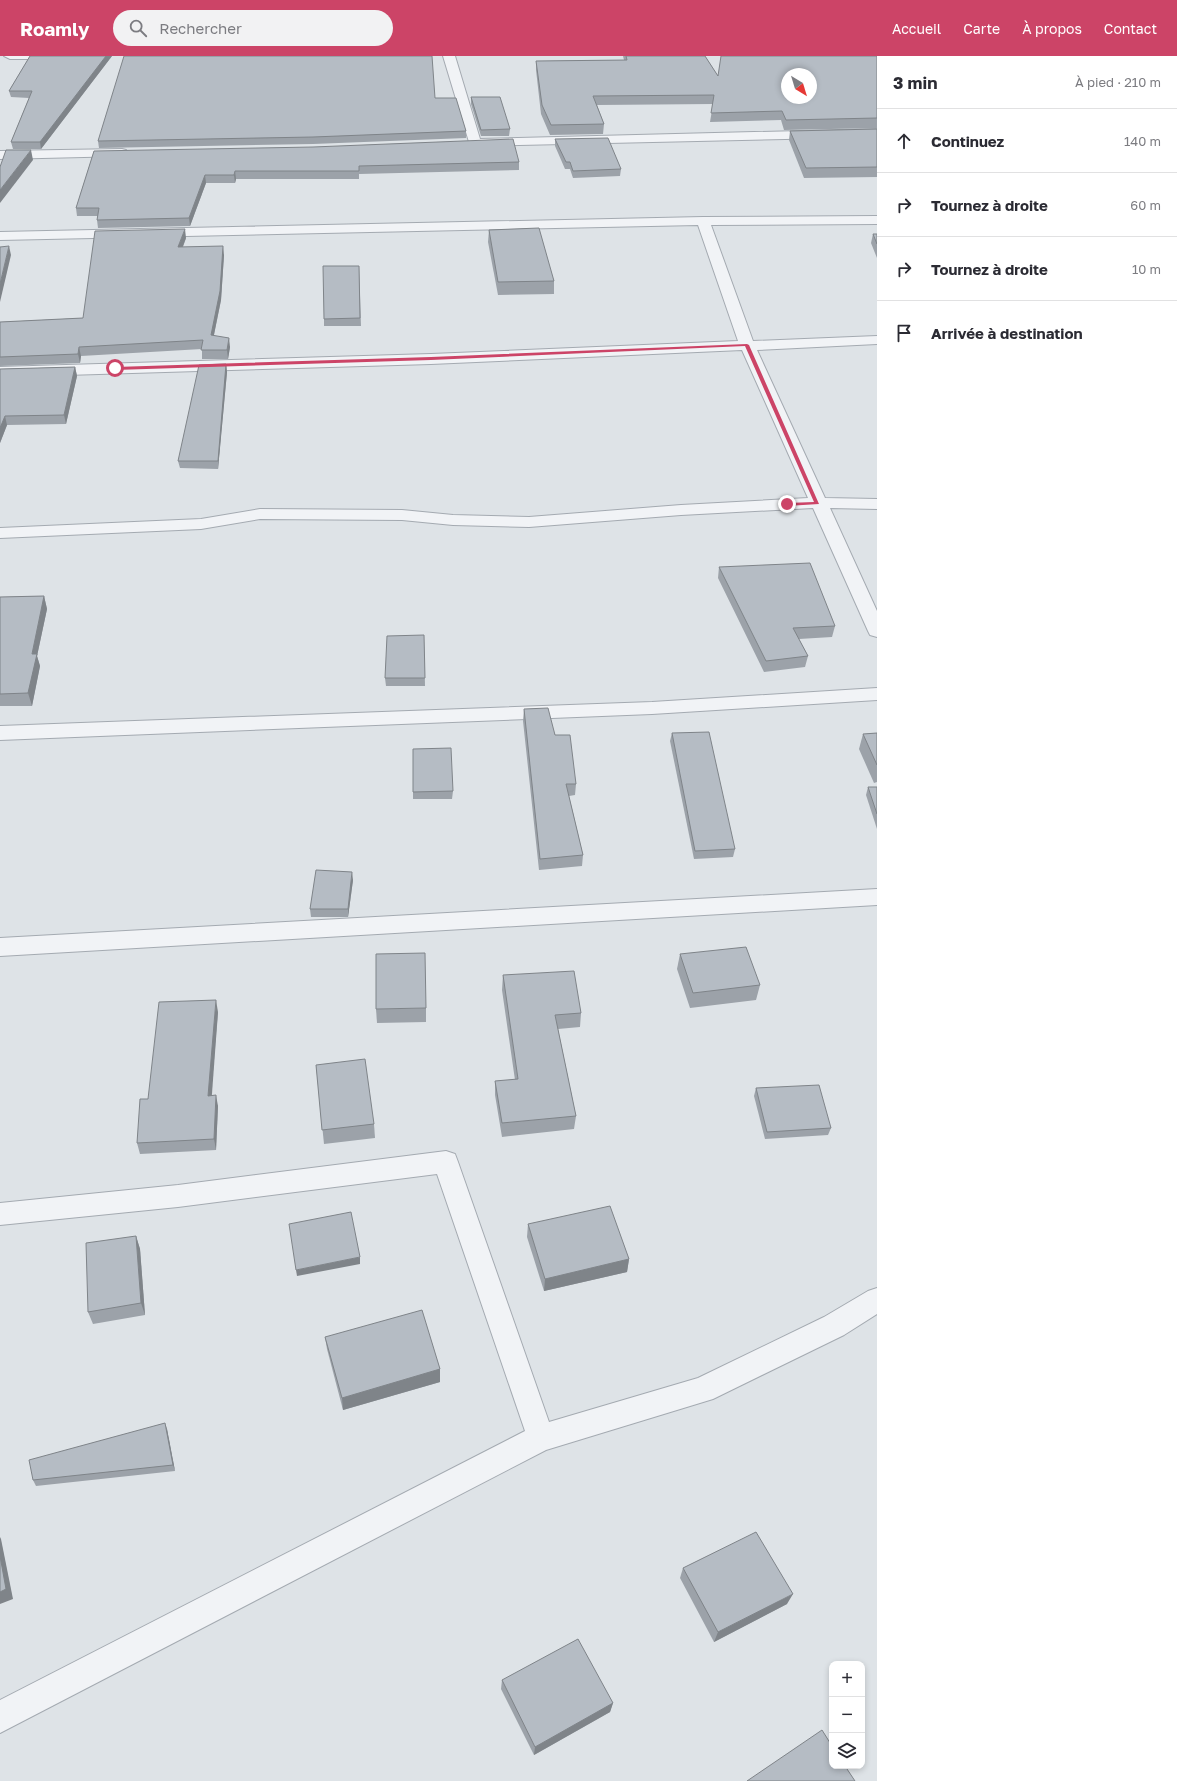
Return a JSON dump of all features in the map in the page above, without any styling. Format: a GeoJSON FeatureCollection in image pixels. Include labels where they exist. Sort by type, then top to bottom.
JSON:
{"type":"FeatureCollection","features":[{"type":"Feature","properties":{"kind":"street"},"geometry":{"type":"LineString","coordinates":[[10,56],[94,56]]}},
{"type":"Feature","properties":{"kind":"street"},"geometry":{"type":"LineString","coordinates":[[449,56],[475,142]]}},
{"type":"Feature","properties":{"kind":"street"},"geometry":{"type":"LineString","coordinates":[[460,142],[877,133]]}},
{"type":"Feature","properties":{"kind":"street"},"geometry":{"type":"LineString","coordinates":[[0,155],[138,153]]}},
{"type":"Feature","properties":{"kind":"street"},"geometry":{"type":"LineString","coordinates":[[0,236],[703,221],[877,220]]}},
{"type":"Feature","properties":{"kind":"street"},"geometry":{"type":"LineString","coordinates":[[703,221],[747,345],[817,503],[877,631]]}},
{"type":"Feature","properties":{"kind":"street"},"geometry":{"type":"LineString","coordinates":[[0,372],[431,359],[877,340]]}},
{"type":"Feature","properties":{"kind":"street"},"geometry":{"type":"LineString","coordinates":[[0,533],[201,524],[260,514],[402,515],[453,520],[529,522],[681,510],[817,503],[877,504]]}},
{"type":"Feature","properties":{"kind":"street"},"geometry":{"type":"LineString","coordinates":[[0,733],[652,708],[877,694]]}},
{"type":"Feature","properties":{"kind":"street"},"geometry":{"type":"LineString","coordinates":[[0,947],[877,897]]}},
{"type":"Feature","properties":{"kind":"street"},"geometry":{"type":"LineString","coordinates":[[0,1214],[178,1196],[446,1162],[541,1438]]}},
{"type":"Feature","properties":{"kind":"street"},"geometry":{"type":"LineString","coordinates":[[0,1717],[541,1438],[703,1390],[834,1326],[877,1300]]}},
{"type":"Feature","properties":{"kind":"building"},"geometry":{"type":"Polygon","coordinates":[[[30,56],[106,56],[40,142],[11,142],[32,91],[9,91],[30,56]]]}},
{"type":"Feature","properties":{"kind":"building"},"geometry":{"type":"Polygon","coordinates":[[[124,56],[432,56],[435,98],[456,98],[466,131],[313,137],[98,141],[124,56]]]}},
{"type":"Feature","properties":{"kind":"building"},"geometry":{"type":"Polygon","coordinates":[[[626,56],[705,56],[718,76],[721,56],[877,56],[877,118],[786,120],[782,111],[711,113],[714,95],[593,96],[604,124],[551,125],[542,105],[536,61],[627,60],[626,56]]]}},
{"type":"Feature","properties":{"kind":"building"},"geometry":{"type":"Polygon","coordinates":[[[471,97],[500,97],[510,129],[481,130],[471,97]]]}},
{"type":"Feature","properties":{"kind":"building"},"geometry":{"type":"Polygon","coordinates":[[[877,129],[877,167],[806,168],[790,131],[877,129]]]}},
{"type":"Feature","properties":{"kind":"building"},"geometry":{"type":"Polygon","coordinates":[[[608,138],[621,169],[573,171],[570,162],[566,162],[555,139],[608,138]]]}},
{"type":"Feature","properties":{"kind":"building"},"geometry":{"type":"Polygon","coordinates":[[[513,139],[519,162],[359,166],[359,171],[235,171],[234,175],[205,175],[189,218],[97,220],[99,208],[76,208],[94,151],[313,147],[513,139]]]}},
{"type":"Feature","properties":{"kind":"building"},"geometry":{"type":"Polygon","coordinates":[[[6,150],[31,150],[0,190],[0,167],[6,150]]]}},
{"type":"Feature","properties":{"kind":"building"},"geometry":{"type":"Polygon","coordinates":[[[539,228],[554,281],[498,282],[489,230],[539,228]]]}},
{"type":"Feature","properties":{"kind":"building"},"geometry":{"type":"Polygon","coordinates":[[[185,229],[178,247],[223,246],[220,291],[211,335],[229,338],[227,350],[201,350],[203,340],[79,347],[78,354],[0,357],[0,322],[83,318],[95,231],[185,229]]]}},
{"type":"Feature","properties":{"kind":"building"},"geometry":{"type":"Polygon","coordinates":[[[873,234],[877,234],[877,244],[873,234]]]}},
{"type":"Feature","properties":{"kind":"building"},"geometry":{"type":"Polygon","coordinates":[[[9,246],[0,284],[0,247],[9,246]]]}},
{"type":"Feature","properties":{"kind":"building"},"geometry":{"type":"Polygon","coordinates":[[[323,266],[359,266],[360,318],[324,319],[323,266]]]}},
{"type":"Feature","properties":{"kind":"building"},"geometry":{"type":"Polygon","coordinates":[[[226,364],[218,461],[178,461],[199,365],[226,364]]]}},
{"type":"Feature","properties":{"kind":"building"},"geometry":{"type":"Polygon","coordinates":[[[75,367],[64,415],[5,416],[0,428],[0,369],[75,367]]]}},
{"type":"Feature","properties":{"kind":"building"},"geometry":{"type":"Polygon","coordinates":[[[810,563],[835,626],[793,628],[808,656],[766,661],[719,567],[810,563]]]}},
{"type":"Feature","properties":{"kind":"building"},"geometry":{"type":"Polygon","coordinates":[[[44,596],[32,654],[37,654],[28,693],[0,694],[0,597],[44,596]]]}},
{"type":"Feature","properties":{"kind":"building"},"geometry":{"type":"Polygon","coordinates":[[[424,635],[425,678],[385,678],[387,636],[424,635]]]}},
{"type":"Feature","properties":{"kind":"building"},"geometry":{"type":"Polygon","coordinates":[[[548,708],[555,735],[570,735],[576,784],[566,784],[583,855],[540,859],[524,709],[548,708]]]}},
{"type":"Feature","properties":{"kind":"building"},"geometry":{"type":"Polygon","coordinates":[[[709,732],[735,849],[695,851],[672,733],[709,732]]]}},
{"type":"Feature","properties":{"kind":"building"},"geometry":{"type":"Polygon","coordinates":[[[877,733],[877,765],[863,734],[877,733]]]}},
{"type":"Feature","properties":{"kind":"building"},"geometry":{"type":"Polygon","coordinates":[[[451,748],[453,791],[413,792],[413,749],[451,748]]]}},
{"type":"Feature","properties":{"kind":"building"},"geometry":{"type":"Polygon","coordinates":[[[868,787],[877,787],[877,814],[868,787]]]}},
{"type":"Feature","properties":{"kind":"building"},"geometry":{"type":"Polygon","coordinates":[[[316,870],[352,872],[348,909],[310,909],[316,870]]]}},
{"type":"Feature","properties":{"kind":"building"},"geometry":{"type":"Polygon","coordinates":[[[746,947],[760,985],[693,993],[680,954],[746,947]]]}},
{"type":"Feature","properties":{"kind":"building"},"geometry":{"type":"Polygon","coordinates":[[[425,953],[426,1008],[376,1009],[376,954],[425,953]]]}},
{"type":"Feature","properties":{"kind":"building"},"geometry":{"type":"Polygon","coordinates":[[[574,971],[581,1013],[555,1015],[576,1116],[502,1123],[495,1081],[518,1079],[503,975],[574,971]]]}},
{"type":"Feature","properties":{"kind":"building"},"geometry":{"type":"Polygon","coordinates":[[[216,1000],[208,1096],[216,1095],[214,1139],[137,1143],[140,1099],[148,1099],[159,1002],[216,1000]]]}},
{"type":"Feature","properties":{"kind":"building"},"geometry":{"type":"Polygon","coordinates":[[[365,1059],[374,1124],[322,1130],[316,1065],[365,1059]]]}},
{"type":"Feature","properties":{"kind":"building"},"geometry":{"type":"Polygon","coordinates":[[[819,1085],[831,1128],[767,1132],[756,1088],[819,1085]]]}},
{"type":"Feature","properties":{"kind":"building"},"geometry":{"type":"Polygon","coordinates":[[[610,1206],[629,1259],[545,1279],[528,1224],[610,1206]]]}},
{"type":"Feature","properties":{"kind":"building"},"geometry":{"type":"Polygon","coordinates":[[[351,1212],[360,1257],[296,1270],[289,1224],[351,1212]]]}},
{"type":"Feature","properties":{"kind":"building"},"geometry":{"type":"Polygon","coordinates":[[[136,1236],[141,1303],[88,1312],[86,1243],[136,1236]]]}},
{"type":"Feature","properties":{"kind":"building"},"geometry":{"type":"Polygon","coordinates":[[[422,1310],[440,1369],[342,1398],[325,1337],[422,1310]]]}},
{"type":"Feature","properties":{"kind":"building"},"geometry":{"type":"Polygon","coordinates":[[[165,1423],[173,1465],[33,1480],[29,1460],[165,1423]]]}},
{"type":"Feature","properties":{"kind":"building"},"geometry":{"type":"Polygon","coordinates":[[[756,1532],[793,1594],[718,1632],[683,1568],[756,1532]]]}},
{"type":"Feature","properties":{"kind":"building"},"geometry":{"type":"Polygon","coordinates":[[[0,1556],[6,1589],[0,1592],[0,1556]]]}},
{"type":"Feature","properties":{"kind":"building"},"geometry":{"type":"Polygon","coordinates":[[[578,1639],[613,1703],[535,1747],[502,1680],[578,1639]]]}},
{"type":"Feature","properties":{"kind":"building"},"geometry":{"type":"Polygon","coordinates":[[[822,1730],[829,1741],[829,1769],[847,1769],[855,1781],[747,1781],[822,1730]]]}},
{"type":"Feature","properties":{"kind":"route"},"geometry":{"type":"LineString","coordinates":[[115,368],[431,359],[747,345],[817,503],[787,504]]}}]}
